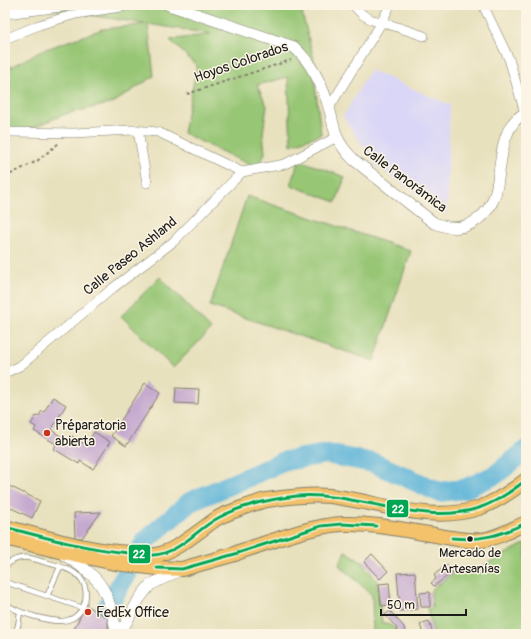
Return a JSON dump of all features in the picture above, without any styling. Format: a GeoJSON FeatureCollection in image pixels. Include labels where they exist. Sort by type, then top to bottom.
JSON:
{"type":"FeatureCollection","features":[{"type":"Feature","properties":{"kind":"main road"},"geometry":{"type":"LineString","coordinates":[[156,562],[167,551],[214,520],[264,500],[305,496],[329,496],[425,514],[464,512],[497,500],[526,480]]}},
{"type":"Feature","properties":{"kind":"main road"},"geometry":{"type":"LineString","coordinates":[[5,538],[59,551],[156,562],[182,569],[321,526],[384,526],[464,540],[482,540],[496,536],[526,523]]}},
{"type":"Feature","properties":{"kind":"main road"},"geometry":{"type":"LineString","coordinates":[[5,527],[115,558]]}},
{"type":"Feature","properties":{"kind":"street"},"geometry":{"type":"LineString","coordinates":[[5,13],[70,5]]}},
{"type":"Feature","properties":{"kind":"street"},"geometry":{"type":"LineString","coordinates":[[5,39],[39,25],[76,14],[133,5]]}},
{"type":"Feature","properties":{"kind":"street","name":"Calle Panorámica"},"geometry":{"type":"LineString","coordinates":[[169,5],[294,47],[304,55],[312,66],[329,108],[337,137],[345,150],[354,160],[434,223],[446,227],[465,227],[481,217],[489,207],[494,196],[505,139],[511,126],[517,118],[525,113]]}},
{"type":"Feature","properties":{"kind":"street"},"geometry":{"type":"LineString","coordinates":[[353,5],[372,20],[424,36]]}},
{"type":"Feature","properties":{"kind":"street"},"geometry":{"type":"LineString","coordinates":[[329,108],[382,22],[390,5]]}},
{"type":"Feature","properties":{"kind":"street"},"geometry":{"type":"LineString","coordinates":[[483,5],[509,59],[525,113]]}},
{"type":"Feature","properties":{"kind":"street"},"geometry":{"type":"LineString","coordinates":[[5,131],[74,133],[138,130],[158,132],[242,172],[285,164],[337,137]]}},
{"type":"Feature","properties":{"kind":"street"},"geometry":{"type":"LineString","coordinates":[[138,130],[147,183]]}},
{"type":"Feature","properties":{"kind":"street","name":"Calle Paseo Ashland"},"geometry":{"type":"LineString","coordinates":[[5,373],[20,366],[113,288],[173,242],[242,172]]}},
{"type":"Feature","properties":{"kind":"street"},"geometry":{"type":"LineString","coordinates":[[59,551],[84,566],[96,578],[105,592],[111,606],[118,634]]}},
{"type":"Feature","properties":{"kind":"street"},"geometry":{"type":"LineString","coordinates":[[118,634],[150,585],[182,569]]}},
{"type":"Feature","properties":{"kind":"lane"},"geometry":{"type":"LineString","coordinates":[[5,566],[11,561],[26,557],[60,567],[76,574],[83,582],[86,592],[86,600],[83,608],[70,620],[61,622],[20,612],[11,609],[5,604]]}},
{"type":"Feature","properties":{"kind":"lane"},"geometry":{"type":"LineString","coordinates":[[48,596],[60,567]]}},
{"type":"Feature","properties":{"kind":"lane"},"geometry":{"type":"LineString","coordinates":[[5,582],[83,608]]}},
{"type":"Feature","properties":{"kind":"lane"},"geometry":{"type":"LineString","coordinates":[[14,634],[18,626],[20,612]]}},
{"type":"Feature","properties":{"kind":"path","name":"Hoyos Colorados"},"geometry":{"type":"LineString","coordinates":[[187,94],[304,55]]}},
{"type":"Feature","properties":{"kind":"path"},"geometry":{"type":"LineString","coordinates":[[5,177],[37,161],[74,133]]}},
{"type":"Feature","properties":{"kind":"shaded area"},"geometry":{"type":"Polygon","coordinates":[[[370,70],[450,105],[447,214],[376,166],[343,117],[370,70]]]}},
{"type":"Feature","properties":{"kind":"green space"},"geometry":{"type":"Polygon","coordinates":[[[26,5],[296,5],[301,9],[320,83],[314,75],[321,134],[291,145],[288,77],[257,85],[267,106],[263,133],[265,153],[258,169],[183,133],[197,66],[170,40],[211,34],[148,24],[154,76],[113,103],[65,114],[23,132],[5,128],[5,70],[43,50],[103,29],[146,24],[26,5]]]}},
{"type":"Feature","properties":{"kind":"green space"},"geometry":{"type":"Polygon","coordinates":[[[299,160],[345,177],[336,202],[290,185],[299,160]]]}},
{"type":"Feature","properties":{"kind":"green space"},"geometry":{"type":"Polygon","coordinates":[[[247,196],[411,251],[374,361],[210,306],[247,196]]]}},
{"type":"Feature","properties":{"kind":"green space"},"geometry":{"type":"Polygon","coordinates":[[[160,277],[211,329],[173,368],[121,316],[160,277]]]}},
{"type":"Feature","properties":{"kind":"green space"},"geometry":{"type":"Polygon","coordinates":[[[526,543],[526,634],[434,634],[427,609],[432,608],[431,590],[455,571],[477,569],[526,543]]]}},
{"type":"Feature","properties":{"kind":"green space"},"geometry":{"type":"Polygon","coordinates":[[[345,551],[362,561],[377,581],[382,622],[394,627],[396,634],[373,634],[372,595],[339,565],[345,551]]]}},
{"type":"Feature","properties":{"kind":"building"},"geometry":{"type":"Polygon","coordinates":[[[145,383],[160,393],[126,446],[111,436],[145,383]]]}},
{"type":"Feature","properties":{"kind":"building"},"geometry":{"type":"Polygon","coordinates":[[[176,388],[199,389],[198,404],[175,403],[176,388]]]}},
{"type":"Feature","properties":{"kind":"building","name":"Préparatoria abierta"},"geometry":{"type":"Polygon","coordinates":[[[53,397],[66,405],[51,430],[67,440],[70,435],[86,445],[94,432],[110,442],[93,469],[80,461],[79,464],[54,449],[56,444],[34,431],[36,427],[31,424],[36,416],[38,417],[42,411],[44,412],[53,397]]]}},
{"type":"Feature","properties":{"kind":"building"},"geometry":{"type":"Polygon","coordinates":[[[5,484],[40,501],[32,518],[5,505],[5,484]]]}},
{"type":"Feature","properties":{"kind":"building"},"geometry":{"type":"Polygon","coordinates":[[[101,512],[82,538],[75,538],[74,513],[101,512]]]}},
{"type":"Feature","properties":{"kind":"building"},"geometry":{"type":"Polygon","coordinates":[[[372,554],[388,571],[380,579],[364,562],[372,554]]]}},
{"type":"Feature","properties":{"kind":"building"},"geometry":{"type":"Polygon","coordinates":[[[447,565],[453,572],[434,586],[431,583],[436,579],[434,575],[447,565]]]}},
{"type":"Feature","properties":{"kind":"building"},"geometry":{"type":"Polygon","coordinates":[[[415,572],[418,609],[400,611],[397,573],[415,572]]]}},
{"type":"Feature","properties":{"kind":"building"},"geometry":{"type":"Polygon","coordinates":[[[389,583],[391,605],[381,606],[379,584],[389,583]]]}},
{"type":"Feature","properties":{"kind":"building"},"geometry":{"type":"Polygon","coordinates":[[[430,592],[430,607],[421,607],[420,593],[430,592]]]}},
{"type":"Feature","properties":{"kind":"building"},"geometry":{"type":"Polygon","coordinates":[[[86,605],[108,618],[108,634],[72,633],[86,605]]]}},
{"type":"Feature","properties":{"kind":"building"},"geometry":{"type":"Polygon","coordinates":[[[390,611],[404,627],[405,634],[398,634],[396,627],[385,615],[390,611]]]}},
{"type":"Feature","properties":{"kind":"building"},"geometry":{"type":"Polygon","coordinates":[[[429,621],[433,634],[423,634],[420,624],[429,621]]]}},
{"type":"Feature","properties":{"kind":"waterway"},"geometry":{"type":"LineString","coordinates":[[105,611],[146,540],[190,502],[285,461],[326,454],[374,463],[439,492],[464,489],[495,475],[526,450]]}},
{"type":"Feature","properties":{"kind":"transit line","name":"22"},"geometry":{"type":"LineString","coordinates":[[5,527],[82,546],[153,555],[162,554],[179,546],[210,523],[227,513],[266,501],[297,496],[320,496],[343,498],[411,511],[456,513],[479,508],[492,503],[526,480]]}},
{"type":"Feature","properties":{"kind":"transit line","name":"22"},"geometry":{"type":"LineString","coordinates":[[452,538],[482,538],[508,531],[526,523]]}},
{"type":"Feature","properties":{"kind":"transit line","name":"22"},"geometry":{"type":"LineString","coordinates":[[157,568],[182,569],[235,554],[321,526],[342,524],[376,526]]}},
{"type":"Feature","properties":{"kind":"place","name":"Préparatoria abierta"},"geometry":{"type":"Point","coordinates":[47,433]}},
{"type":"Feature","properties":{"kind":"place","name":"Mercado de Artesanías"},"geometry":{"type":"Point","coordinates":[470,539]}},
{"type":"Feature","properties":{"kind":"place","name":"FedEx Office"},"geometry":{"type":"Point","coordinates":[88,612]}}]}
